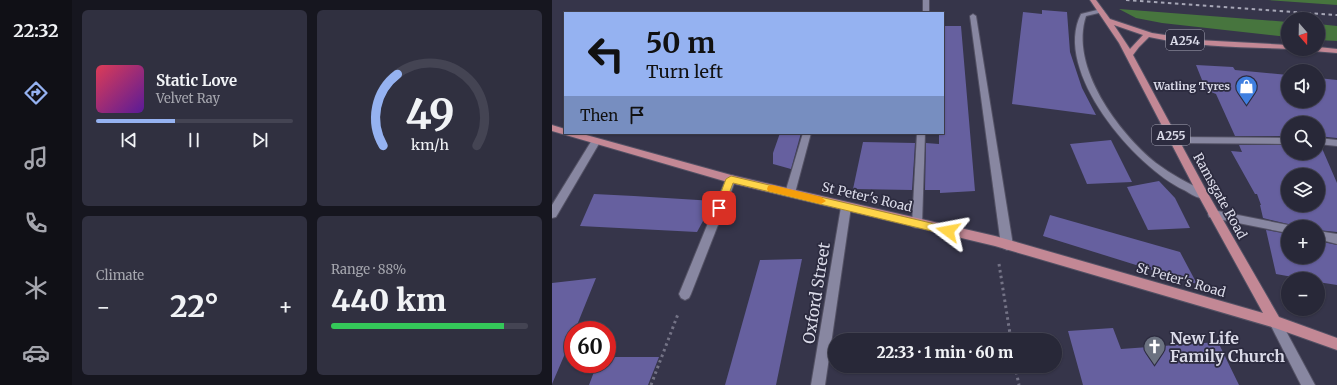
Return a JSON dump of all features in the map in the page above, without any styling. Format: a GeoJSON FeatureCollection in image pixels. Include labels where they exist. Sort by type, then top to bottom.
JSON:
{"type":"FeatureCollection","features":[{"type":"Feature","properties":{"kind":"main road","name":"Ramsgate Road"},"geometry":{"type":"LineString","coordinates":[[1093,0],[1109,21],[1129,55],[1202,195],[1275,322]]}},
{"type":"Feature","properties":{"kind":"main road","name":"A254"},"geometry":{"type":"LineString","coordinates":[[1109,21],[1127,30],[1147,36],[1223,44],[1281,47]]}},
{"type":"Feature","properties":{"kind":"main road"},"geometry":{"type":"LineString","coordinates":[[1129,55],[1136,45],[1147,36]]}},
{"type":"Feature","properties":{"kind":"main road"},"geometry":{"type":"LineString","coordinates":[[1325,50],[1337,51]]}},
{"type":"Feature","properties":{"kind":"main road","name":"St Peter's Road"},"geometry":{"type":"LineString","coordinates":[[552,128],[564,132]]}},
{"type":"Feature","properties":{"kind":"main road","name":"St Peter's Road"},"geometry":{"type":"LineString","coordinates":[[569,134],[731,179],[917,224],[995,241],[1275,322],[1337,344]]}},
{"type":"Feature","properties":{"kind":"street"},"geometry":{"type":"LineString","coordinates":[[926,0],[926,12]]}},
{"type":"Feature","properties":{"kind":"street"},"geometry":{"type":"LineString","coordinates":[[1101,11],[1083,15],[1079,28],[1080,52],[1086,74],[1100,104],[1113,123],[1146,159],[1168,176],[1202,195]]}},
{"type":"Feature","properties":{"kind":"street"},"geometry":{"type":"LineString","coordinates":[[974,16],[1007,245]]}},
{"type":"Feature","properties":{"kind":"street"},"geometry":{"type":"LineString","coordinates":[[790,193],[807,134]]}},
{"type":"Feature","properties":{"kind":"street"},"geometry":{"type":"LineString","coordinates":[[917,224],[921,134]]}},
{"type":"Feature","properties":{"kind":"street"},"geometry":{"type":"LineString","coordinates":[[1174,140],[1281,141]]}},
{"type":"Feature","properties":{"kind":"street"},"geometry":{"type":"LineString","coordinates":[[552,214],[595,142]]}},
{"type":"Feature","properties":{"kind":"street"},"geometry":{"type":"LineString","coordinates":[[1325,142],[1337,143]]}},
{"type":"Feature","properties":{"kind":"street"},"geometry":{"type":"LineString","coordinates":[[686,294],[731,179]]}},
{"type":"Feature","properties":{"kind":"street","name":"Oxford Street"},"geometry":{"type":"LineString","coordinates":[[818,385],[846,207]]}},
{"type":"Feature","properties":{"kind":"street"},"geometry":{"type":"LineString","coordinates":[[1214,214],[1281,228]]}},
{"type":"Feature","properties":{"kind":"street"},"geometry":{"type":"LineString","coordinates":[[1325,236],[1337,239]]}},
{"type":"Feature","properties":{"kind":"street"},"geometry":{"type":"LineString","coordinates":[[1275,322],[1308,385]]}},
{"type":"Feature","properties":{"kind":"path"},"geometry":{"type":"LineString","coordinates":[[995,241],[1010,333]]}},
{"type":"Feature","properties":{"kind":"path"},"geometry":{"type":"LineString","coordinates":[[651,385],[686,294]]}},
{"type":"Feature","properties":{"kind":"path"},"geometry":{"type":"LineString","coordinates":[[1017,373],[1019,385]]}},
{"type":"Feature","properties":{"kind":"green space"},"geometry":{"type":"Polygon","coordinates":[[[1268,0],[1337,0],[1337,5],[1268,0]]]}},
{"type":"Feature","properties":{"kind":"green space"},"geometry":{"type":"Polygon","coordinates":[[[1119,9],[1281,21],[1281,36],[1162,23],[1136,18],[1119,9]]]}},
{"type":"Feature","properties":{"kind":"green space"},"geometry":{"type":"Polygon","coordinates":[[[1325,25],[1337,26],[1337,41],[1325,40],[1325,25]]]}},
{"type":"Feature","properties":{"kind":"building"},"geometry":{"type":"Polygon","coordinates":[[[1042,10],[1067,12],[1070,52],[1082,88],[1096,115],[1012,104],[1023,12],[1042,14],[1042,10]]]}},
{"type":"Feature","properties":{"kind":"building"},"geometry":{"type":"Polygon","coordinates":[[[944,26],[961,26],[975,191],[940,193],[940,190],[925,190],[926,143],[939,144],[939,134],[944,134],[944,26]]]}},
{"type":"Feature","properties":{"kind":"building"},"geometry":{"type":"Polygon","coordinates":[[[1196,65],[1233,67],[1235,70],[1281,74],[1281,108],[1325,108],[1325,79],[1337,80],[1337,138],[1325,137],[1325,116],[1281,116],[1281,136],[1235,136],[1216,94],[1206,90],[1196,65]]]}},
{"type":"Feature","properties":{"kind":"building"},"geometry":{"type":"Polygon","coordinates":[[[780,134],[801,134],[791,169],[773,164],[773,153],[780,134]]]}},
{"type":"Feature","properties":{"kind":"building"},"geometry":{"type":"Polygon","coordinates":[[[1111,140],[1132,182],[1087,184],[1070,144],[1111,140]]]}},
{"type":"Feature","properties":{"kind":"building"},"geometry":{"type":"Polygon","coordinates":[[[863,142],[915,143],[912,190],[853,189],[863,142]]]}},
{"type":"Feature","properties":{"kind":"building"},"geometry":{"type":"Polygon","coordinates":[[[1239,145],[1281,145],[1281,160],[1325,160],[1325,155],[1337,183],[1337,232],[1325,231],[1325,220],[1281,220],[1281,222],[1263,218],[1261,205],[1257,194],[1255,194],[1231,151],[1242,152],[1239,145]]]}},
{"type":"Feature","properties":{"kind":"building"},"geometry":{"type":"Polygon","coordinates":[[[1159,181],[1175,198],[1190,228],[1148,230],[1127,187],[1159,181]]]}},
{"type":"Feature","properties":{"kind":"building"},"geometry":{"type":"Polygon","coordinates":[[[594,194],[714,201],[697,232],[580,226],[594,194]]]}},
{"type":"Feature","properties":{"kind":"building"},"geometry":{"type":"Polygon","coordinates":[[[1050,215],[1180,252],[1197,284],[1043,236],[1050,215]]]}},
{"type":"Feature","properties":{"kind":"building"},"geometry":{"type":"Polygon","coordinates":[[[1266,230],[1281,233],[1281,264],[1325,264],[1325,242],[1337,245],[1337,285],[1325,283],[1325,272],[1281,272],[1281,275],[1276,274],[1266,230]]]}},
{"type":"Feature","properties":{"kind":"building"},"geometry":{"type":"Polygon","coordinates":[[[802,259],[776,385],[725,385],[760,260],[802,259]]]}},
{"type":"Feature","properties":{"kind":"building"},"geometry":{"type":"Polygon","coordinates":[[[596,278],[579,321],[564,321],[564,356],[552,384],[552,283],[596,278]]]}},
{"type":"Feature","properties":{"kind":"building","name":"New Life Family Church"},"geometry":{"type":"Polygon","coordinates":[[[1113,328],[1121,349],[1218,342],[1239,385],[1083,385],[1068,331],[1113,328]]]}},
{"type":"Feature","properties":{"kind":"building"},"geometry":{"type":"Polygon","coordinates":[[[616,357],[659,357],[648,385],[589,385],[594,373],[616,373],[616,357]]]}},
{"type":"Feature","properties":{"kind":"railway"},"geometry":{"type":"LineString","coordinates":[[1126,0],[1337,15]]}},
{"type":"Feature","properties":{"kind":"slow traffic"},"geometry":{"type":"LineString","coordinates":[[772,189],[821,201]]}},
{"type":"Feature","properties":{"kind":"place","name":"Watling Tyres"},"geometry":{"type":"Point","coordinates":[1246,106]}},
{"type":"Feature","properties":{"kind":"place","name":"New Life Family Church"},"geometry":{"type":"Point","coordinates":[1154,366]}},
{"type":"Feature","properties":{"kind":"route"},"geometry":{"type":"LineString","coordinates":[[719,208],[731,179],[948,231]]}}]}
